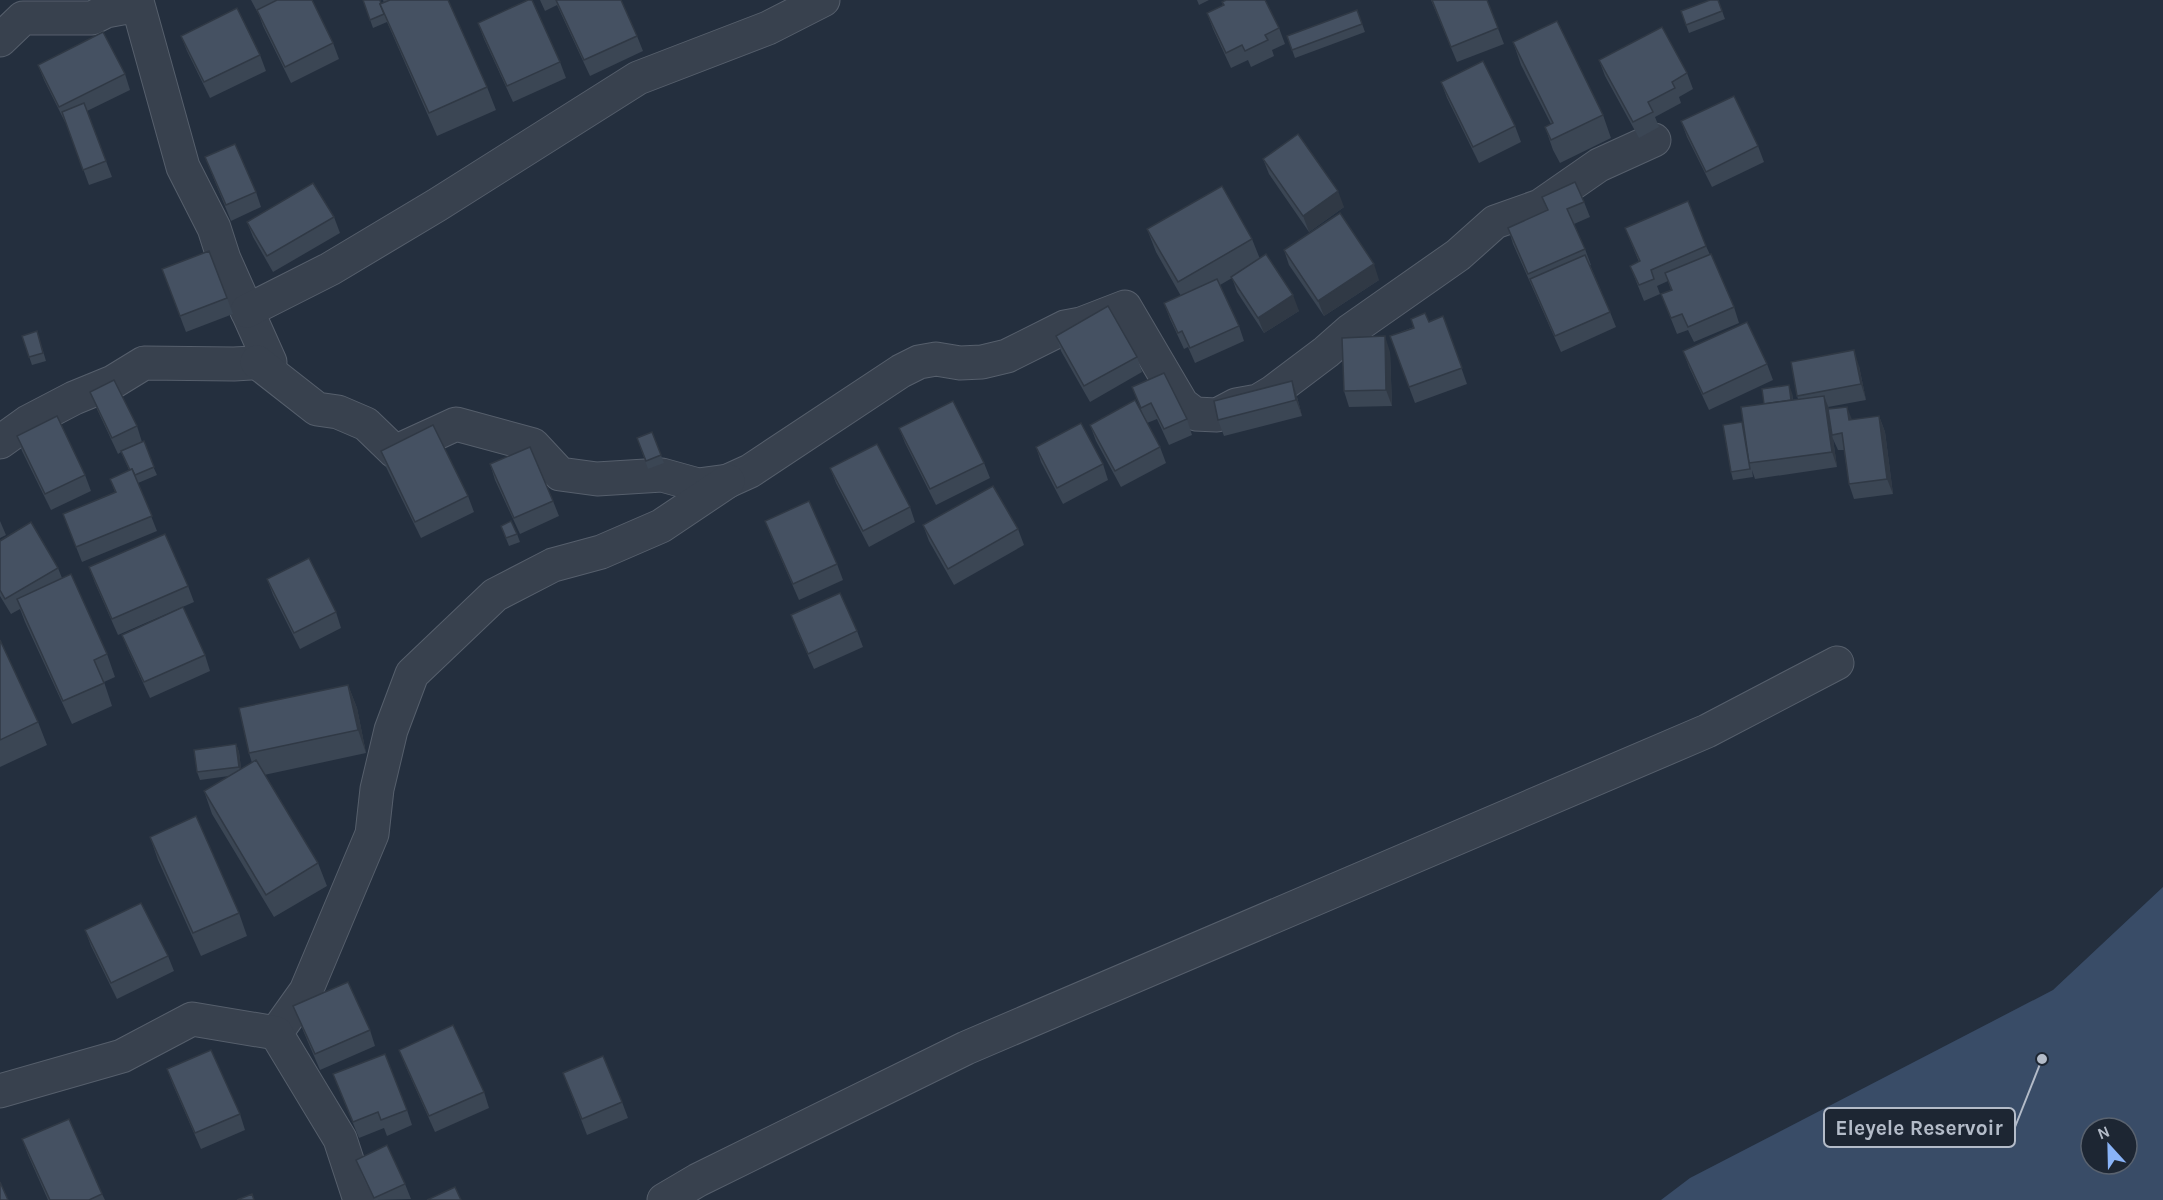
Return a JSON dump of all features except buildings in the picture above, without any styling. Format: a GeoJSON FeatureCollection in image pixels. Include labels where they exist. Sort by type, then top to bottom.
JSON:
{"type":"FeatureCollection","features":[{"type":"Feature","properties":{"kind":"street"},"geometry":{"type":"LineString","coordinates":[[247,311],[330,269],[428,211],[638,78],[768,28],[823,0]]}},
{"type":"Feature","properties":{"kind":"street"},"geometry":{"type":"LineString","coordinates":[[0,442],[28,422],[74,398],[113,382],[144,363],[270,362],[224,259],[214,228],[183,167],[140,3],[119,10],[106,11],[92,18],[14,19]]}},
{"type":"Feature","properties":{"kind":"street"},"geometry":{"type":"LineString","coordinates":[[276,1032],[306,991],[372,834],[377,789],[389,740],[412,674],[495,595],[553,565],[601,552],[661,526],[729,481],[750,471],[901,371],[936,359],[960,363],[982,362],[1007,356],[1065,327],[1081,324],[1125,308],[1182,404],[1195,414],[1217,415],[1236,405],[1258,401],[1273,393],[1351,330],[1458,255],[1495,222],[1540,206],[1599,165],[1654,140]]}},
{"type":"Feature","properties":{"kind":"street"},"geometry":{"type":"LineString","coordinates":[[257,362],[317,409],[338,412],[366,424],[395,452],[456,424],[533,445],[560,474],[597,480],[662,475],[698,485],[729,481]]}},
{"type":"Feature","properties":{"kind":"street"},"geometry":{"type":"LineString","coordinates":[[664,1200],[698,1180],[966,1048],[1707,731],[1837,663]]}},
{"type":"Feature","properties":{"kind":"street"},"geometry":{"type":"LineString","coordinates":[[0,1091],[122,1056],[192,1020],[276,1032]]}},
{"type":"Feature","properties":{"kind":"street"},"geometry":{"type":"LineString","coordinates":[[276,1032],[340,1139],[360,1200]]}},
{"type":"Feature","properties":{"kind":"water"},"geometry":{"type":"Polygon","coordinates":[[[2163,887],[2163,1200],[1661,1200],[1690,1178],[2053,990],[2163,887]]]}},
{"type":"Feature","properties":{"kind":"place","name":"Eleyele Reservoir"},"geometry":{"type":"Point","coordinates":[2042,1059]}}]}
